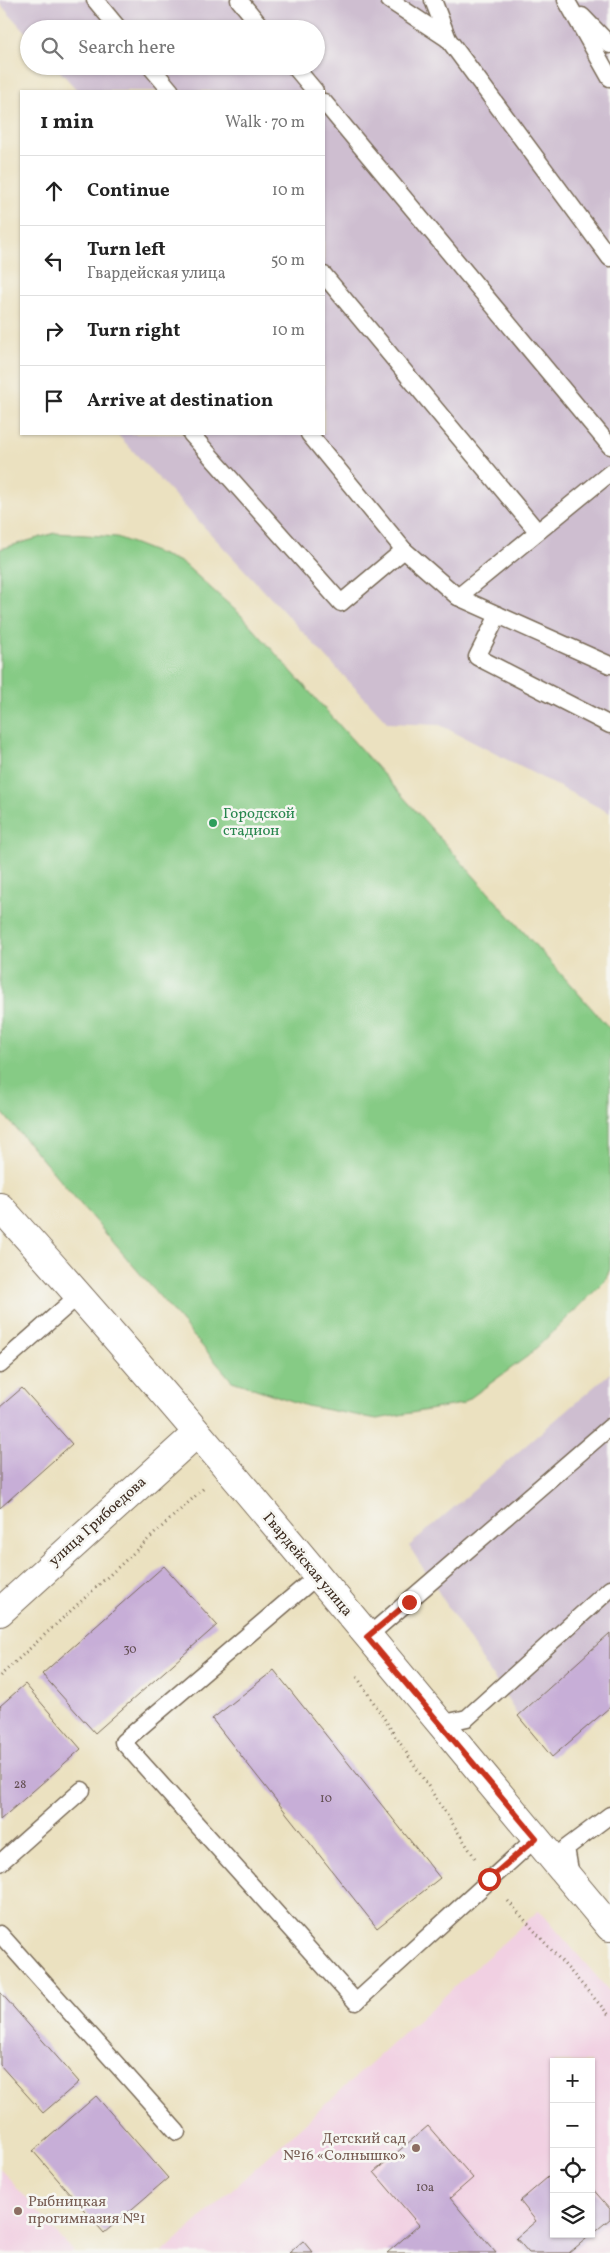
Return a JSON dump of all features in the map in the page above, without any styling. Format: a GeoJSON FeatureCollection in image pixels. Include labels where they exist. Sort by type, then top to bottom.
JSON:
{"type":"FeatureCollection","features":[{"type":"Feature","properties":{"kind":"street","name":"Гвардейская улица"},"geometry":{"type":"LineString","coordinates":[[0,1207],[79,1295],[196,1433],[610,1927]]}},
{"type":"Feature","properties":{"kind":"street","name":"улица Грибоедова"},"geometry":{"type":"LineString","coordinates":[[0,1612],[196,1433]]}},
{"type":"Feature","properties":{"kind":"lane"},"geometry":{"type":"LineString","coordinates":[[95,0],[112,20]]}},
{"type":"Feature","properties":{"kind":"lane"},"geometry":{"type":"LineString","coordinates":[[239,0],[256,20]]}},
{"type":"Feature","properties":{"kind":"lane"},"geometry":{"type":"LineString","coordinates":[[389,0],[448,39]]}},
{"type":"Feature","properties":{"kind":"lane"},"geometry":{"type":"LineString","coordinates":[[433,0],[448,39],[610,258]]}},
{"type":"Feature","properties":{"kind":"lane"},"geometry":{"type":"LineString","coordinates":[[566,0],[610,45]]}},
{"type":"Feature","properties":{"kind":"lane"},"geometry":{"type":"LineString","coordinates":[[566,0],[610,78]]}},
{"type":"Feature","properties":{"kind":"lane"},"geometry":{"type":"LineString","coordinates":[[158,75],[170,90]]}},
{"type":"Feature","properties":{"kind":"lane"},"geometry":{"type":"LineString","coordinates":[[302,75],[314,90]]}},
{"type":"Feature","properties":{"kind":"lane"},"geometry":{"type":"LineString","coordinates":[[325,103],[610,446]]}},
{"type":"Feature","properties":{"kind":"lane"},"geometry":{"type":"LineString","coordinates":[[325,276],[537,532]]}},
{"type":"Feature","properties":{"kind":"lane"},"geometry":{"type":"LineString","coordinates":[[192,435],[341,603],[404,550]]}},
{"type":"Feature","properties":{"kind":"lane"},"geometry":{"type":"LineString","coordinates":[[310,435],[404,550],[458,597],[610,666]]}},
{"type":"Feature","properties":{"kind":"lane"},"geometry":{"type":"LineString","coordinates":[[458,597],[610,472]]}},
{"type":"Feature","properties":{"kind":"lane"},"geometry":{"type":"LineString","coordinates":[[498,614],[477,657],[610,725]]}},
{"type":"Feature","properties":{"kind":"lane"},"geometry":{"type":"LineString","coordinates":[[0,1365],[79,1295]]}},
{"type":"Feature","properties":{"kind":"lane"},"geometry":{"type":"LineString","coordinates":[[367,1637],[610,1427]]}},
{"type":"Feature","properties":{"kind":"lane"},"geometry":{"type":"LineString","coordinates":[[316,1576],[123,1742],[356,2002],[536,1838]]}},
{"type":"Feature","properties":{"kind":"lane"},"geometry":{"type":"LineString","coordinates":[[440,1724],[467,1718],[610,1589]]}},
{"type":"Feature","properties":{"kind":"lane"},"geometry":{"type":"LineString","coordinates":[[0,1863],[82,1790]]}},
{"type":"Feature","properties":{"kind":"lane"},"geometry":{"type":"LineString","coordinates":[[572,1881],[566,1848],[610,1815]]}},
{"type":"Feature","properties":{"kind":"lane"},"geometry":{"type":"LineString","coordinates":[[0,1934],[178,2132]]}},
{"type":"Feature","properties":{"kind":"path"},"geometry":{"type":"LineString","coordinates":[[0,1676],[208,1483]]}},
{"type":"Feature","properties":{"kind":"path"},"geometry":{"type":"LineString","coordinates":[[354,1673],[489,1879],[610,2016]]}},
{"type":"Feature","properties":{"kind":"shaded area"},"geometry":{"type":"Polygon","coordinates":[[[0,0],[610,0],[610,813],[440,725],[388,723],[118,435],[325,435],[325,90],[77,90],[63,75],[325,75],[325,20],[20,20],[20,26],[0,4],[0,0]]]}},
{"type":"Feature","properties":{"kind":"shaded area"},"geometry":{"type":"Polygon","coordinates":[[[610,1373],[610,1633],[518,1716],[409,1546],[610,1373]]]}},
{"type":"Feature","properties":{"kind":"shaded area","name":"Детский сад №16 «Солнышко»"},"geometry":{"type":"Polygon","coordinates":[[[539,1910],[610,1992],[610,2253],[162,2253],[539,1910]]]}},
{"type":"Feature","properties":{"kind":"shaded area","name":"Рыбницкая прогимназия №1"},"geometry":{"type":"Polygon","coordinates":[[[0,2168],[74,2253],[0,2253],[0,2168]]]}},
{"type":"Feature","properties":{"kind":"green space","name":"Городской стадион"},"geometry":{"type":"Polygon","coordinates":[[[55,533],[117,537],[183,563],[243,617],[610,1029],[610,1269],[605,1281],[528,1356],[462,1404],[377,1419],[307,1406],[232,1381],[0,1110],[0,549],[55,533]]]}},
{"type":"Feature","properties":{"kind":"building"},"geometry":{"type":"Polygon","coordinates":[[[22,1388],[72,1444],[0,1508],[0,1407],[22,1388]]]}},
{"type":"Feature","properties":{"kind":"building"},"geometry":{"type":"Polygon","coordinates":[[[164,1566],[217,1625],[95,1733],[42,1674],[164,1566]]]}},
{"type":"Feature","properties":{"kind":"building"},"geometry":{"type":"Polygon","coordinates":[[[610,1633],[610,1707],[552,1757],[518,1716],[610,1633]]]}},
{"type":"Feature","properties":{"kind":"building"},"geometry":{"type":"Polygon","coordinates":[[[274,1670],[440,1878],[377,1928],[212,1719],[274,1670]]]}},
{"type":"Feature","properties":{"kind":"building"},"geometry":{"type":"Polygon","coordinates":[[[25,1684],[81,1749],[0,1820],[0,1706],[25,1684]]]}},
{"type":"Feature","properties":{"kind":"building"},"geometry":{"type":"Polygon","coordinates":[[[0,1992],[79,2082],[43,2113],[0,2065],[0,1992]]]}},
{"type":"Feature","properties":{"kind":"building"},"geometry":{"type":"Polygon","coordinates":[[[96,2096],[168,2178],[104,2233],[33,2151],[96,2096]]]}},
{"type":"Feature","properties":{"kind":"building"},"geometry":{"type":"Polygon","coordinates":[[[428,2126],[473,2178],[450,2198],[496,2253],[387,2253],[419,2225],[374,2172],[428,2126]]]}},
{"type":"Feature","properties":{"kind":"building"},"geometry":{"type":"Polygon","coordinates":[[[550,2175],[550,2238],[587,2238],[569,2253],[529,2253],[516,2238],[536,2221],[520,2201],[550,2175]]]}},
{"type":"Feature","properties":{"kind":"building"},"geometry":{"type":"Polygon","coordinates":[[[595,2192],[610,2209],[610,2219],[595,2231],[595,2192]]]}},
{"type":"Feature","properties":{"kind":"building"},"geometry":{"type":"Polygon","coordinates":[[[303,2241],[313,2253],[289,2253],[303,2241]]]}},
{"type":"Feature","properties":{"kind":"place","name":"Городской стадион"},"geometry":{"type":"Point","coordinates":[213,823]}},
{"type":"Feature","properties":{"kind":"place","name":"Детский сад №16 «Солнышко»"},"geometry":{"type":"Point","coordinates":[416,2148]}},
{"type":"Feature","properties":{"kind":"place","name":"Рыбницкая прогимназия №1"},"geometry":{"type":"Point","coordinates":[18,2211]}},
{"type":"Feature","properties":{"kind":"route"},"geometry":{"type":"LineString","coordinates":[[409,1602],[367,1637],[536,1838],[489,1879]]}}]}
